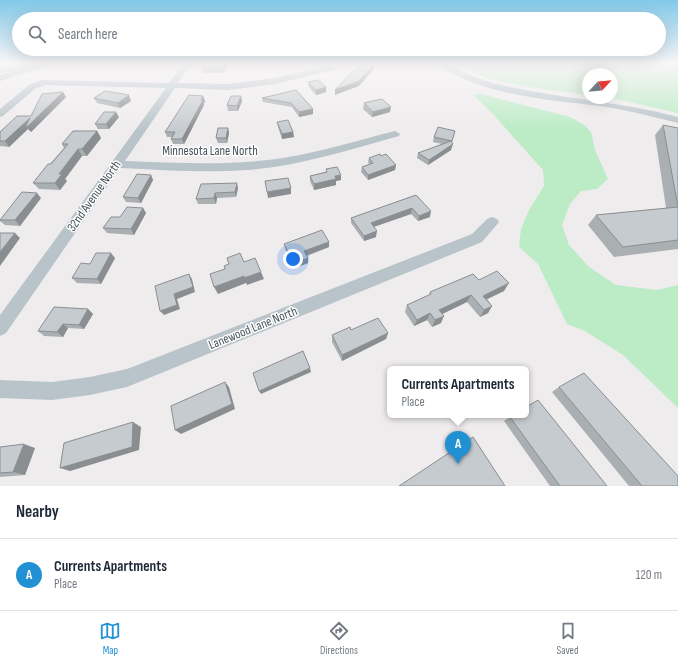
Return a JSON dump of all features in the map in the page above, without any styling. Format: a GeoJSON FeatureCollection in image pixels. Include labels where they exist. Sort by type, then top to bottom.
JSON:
{"type":"FeatureCollection","features":[{"type":"Feature","properties":{"kind":"street"},"geometry":{"type":"LineString","coordinates":[[0,114],[35,86]]}},
{"type":"Feature","properties":{"kind":"street"},"geometry":{"type":"LineString","coordinates":[[162,86],[246,86]]}},
{"type":"Feature","properties":{"kind":"street","name":"32nd Avenue North"},"geometry":{"type":"LineString","coordinates":[[0,328],[172,86]]}},
{"type":"Feature","properties":{"kind":"street"},"geometry":{"type":"LineString","coordinates":[[495,86],[506,89],[620,106],[678,120]]}},
{"type":"Feature","properties":{"kind":"street","name":"Minnesota Lane North"},"geometry":{"type":"LineString","coordinates":[[117,164],[202,167],[234,167],[267,164],[321,154],[395,134]]}},
{"type":"Feature","properties":{"kind":"street","name":"Lanewood Lane North"},"geometry":{"type":"LineString","coordinates":[[0,389],[52,391],[90,386],[127,378],[477,238],[492,222]]}},
{"type":"Feature","properties":{"kind":"green space"},"geometry":{"type":"Polygon","coordinates":[[[522,86],[582,86],[582,94],[536,88],[522,86]]]}},
{"type":"Feature","properties":{"kind":"green space"},"geometry":{"type":"Polygon","coordinates":[[[618,86],[678,86],[678,113],[618,99],[618,86]]]}},
{"type":"Feature","properties":{"kind":"green space"},"geometry":{"type":"Polygon","coordinates":[[[481,94],[570,117],[583,124],[591,132],[595,150],[608,179],[597,189],[581,191],[570,204],[562,225],[569,245],[589,267],[616,285],[657,290],[678,285],[678,408],[623,355],[585,331],[567,324],[538,264],[519,247],[521,229],[529,210],[544,186],[543,170],[492,113],[473,95],[481,94]]]}},
{"type":"Feature","properties":{"kind":"building"},"geometry":{"type":"Polygon","coordinates":[[[312,86],[326,87],[316,90],[312,86]]]}},
{"type":"Feature","properties":{"kind":"building"},"geometry":{"type":"Polygon","coordinates":[[[339,86],[347,86],[335,90],[339,86]]]}},
{"type":"Feature","properties":{"kind":"building"},"geometry":{"type":"Polygon","coordinates":[[[296,90],[313,109],[299,112],[291,103],[262,98],[296,90]]]}},
{"type":"Feature","properties":{"kind":"building"},"geometry":{"type":"Polygon","coordinates":[[[105,91],[129,95],[118,103],[94,98],[105,91]]]}},
{"type":"Feature","properties":{"kind":"building"},"geometry":{"type":"Polygon","coordinates":[[[63,92],[27,127],[26,126],[30,118],[5,141],[0,141],[0,132],[17,116],[31,116],[42,94],[63,92]]]}},
{"type":"Feature","properties":{"kind":"building"},"geometry":{"type":"Polygon","coordinates":[[[189,95],[203,96],[201,100],[203,100],[182,139],[171,139],[175,132],[165,132],[189,95]]]}},
{"type":"Feature","properties":{"kind":"building"},"geometry":{"type":"Polygon","coordinates":[[[231,96],[241,96],[237,106],[227,105],[231,96]]]}},
{"type":"Feature","properties":{"kind":"building"},"geometry":{"type":"Polygon","coordinates":[[[382,99],[391,107],[373,112],[364,103],[382,99]]]}},
{"type":"Feature","properties":{"kind":"building"},"geometry":{"type":"Polygon","coordinates":[[[104,112],[116,112],[106,124],[95,124],[104,112]]]}},
{"type":"Feature","properties":{"kind":"building"},"geometry":{"type":"Polygon","coordinates":[[[288,120],[293,132],[282,134],[277,122],[288,120]]]}},
{"type":"Feature","properties":{"kind":"building"},"geometry":{"type":"Polygon","coordinates":[[[663,125],[678,128],[678,207],[663,125]]]}},
{"type":"Feature","properties":{"kind":"building"},"geometry":{"type":"Polygon","coordinates":[[[438,127],[455,131],[452,141],[434,137],[438,127]]]}},
{"type":"Feature","properties":{"kind":"building"},"geometry":{"type":"Polygon","coordinates":[[[218,128],[228,128],[226,138],[216,138],[218,128]]]}},
{"type":"Feature","properties":{"kind":"building"},"geometry":{"type":"Polygon","coordinates":[[[73,131],[97,131],[82,149],[78,149],[59,174],[62,174],[55,183],[33,183],[48,164],[51,164],[68,144],[62,144],[73,131]]]}},
{"type":"Feature","properties":{"kind":"building"},"geometry":{"type":"Polygon","coordinates":[[[451,141],[453,144],[429,160],[418,153],[451,141]]]}},
{"type":"Feature","properties":{"kind":"building"},"geometry":{"type":"Polygon","coordinates":[[[380,154],[381,156],[386,154],[396,165],[368,175],[362,167],[373,163],[369,158],[380,154]]]}},
{"type":"Feature","properties":{"kind":"building"},"geometry":{"type":"Polygon","coordinates":[[[337,167],[341,175],[335,176],[336,179],[314,184],[310,176],[327,172],[326,169],[337,167]]]}},
{"type":"Feature","properties":{"kind":"building"},"geometry":{"type":"Polygon","coordinates":[[[137,174],[151,175],[138,198],[123,197],[137,174]]]}},
{"type":"Feature","properties":{"kind":"building"},"geometry":{"type":"Polygon","coordinates":[[[288,178],[291,188],[267,192],[265,181],[288,178]]]}},
{"type":"Feature","properties":{"kind":"building"},"geometry":{"type":"Polygon","coordinates":[[[237,183],[235,192],[215,193],[214,198],[196,199],[201,184],[237,183]]]}},
{"type":"Feature","properties":{"kind":"building"},"geometry":{"type":"Polygon","coordinates":[[[22,192],[37,193],[15,220],[0,220],[22,192]]]}},
{"type":"Feature","properties":{"kind":"building"},"geometry":{"type":"Polygon","coordinates":[[[416,195],[431,211],[419,216],[412,208],[371,223],[377,231],[364,236],[351,218],[416,195]]]}},
{"type":"Feature","properties":{"kind":"building"},"geometry":{"type":"Polygon","coordinates":[[[127,207],[143,208],[131,229],[103,228],[111,217],[120,217],[127,207]]]}},
{"type":"Feature","properties":{"kind":"building"},"geometry":{"type":"Polygon","coordinates":[[[678,207],[678,240],[623,247],[596,215],[678,207]]]}},
{"type":"Feature","properties":{"kind":"building"},"geometry":{"type":"Polygon","coordinates":[[[322,230],[329,242],[304,251],[308,258],[294,263],[284,244],[322,230]]]}},
{"type":"Feature","properties":{"kind":"building"},"geometry":{"type":"Polygon","coordinates":[[[0,233],[15,233],[0,252],[0,233]]]}},
{"type":"Feature","properties":{"kind":"building"},"geometry":{"type":"Polygon","coordinates":[[[96,253],[111,253],[97,279],[72,278],[81,263],[90,264],[96,253]]]}},
{"type":"Feature","properties":{"kind":"building"},"geometry":{"type":"Polygon","coordinates":[[[240,253],[244,262],[255,258],[261,272],[244,278],[244,276],[214,287],[210,274],[225,269],[224,266],[229,264],[227,258],[240,253]]]}},
{"type":"Feature","properties":{"kind":"building"},"geometry":{"type":"Polygon","coordinates":[[[497,271],[509,283],[483,296],[492,306],[484,310],[471,295],[439,310],[444,316],[435,320],[430,313],[417,320],[407,305],[431,294],[430,292],[473,274],[479,280],[497,271]]]}},
{"type":"Feature","properties":{"kind":"building"},"geometry":{"type":"Polygon","coordinates":[[[189,274],[193,287],[174,294],[177,305],[160,311],[155,286],[189,274]]]}},
{"type":"Feature","properties":{"kind":"building"},"geometry":{"type":"Polygon","coordinates":[[[54,307],[88,309],[79,325],[63,324],[57,332],[38,331],[54,307]]]}},
{"type":"Feature","properties":{"kind":"building"},"geometry":{"type":"Polygon","coordinates":[[[378,318],[388,333],[342,355],[332,335],[350,327],[351,330],[378,318]]]}},
{"type":"Feature","properties":{"kind":"building"},"geometry":{"type":"Polygon","coordinates":[[[303,351],[310,368],[259,391],[253,373],[303,351]]]}},
{"type":"Feature","properties":{"kind":"building"},"geometry":{"type":"Polygon","coordinates":[[[584,373],[678,476],[678,486],[642,486],[559,387],[584,373]]]}},
{"type":"Feature","properties":{"kind":"building"},"geometry":{"type":"Polygon","coordinates":[[[225,382],[232,404],[175,430],[171,406],[225,382]]]}},
{"type":"Feature","properties":{"kind":"building"},"geometry":{"type":"Polygon","coordinates":[[[538,400],[607,486],[560,486],[511,418],[529,418],[529,405],[538,400]]]}},
{"type":"Feature","properties":{"kind":"building"},"geometry":{"type":"Polygon","coordinates":[[[133,422],[132,447],[60,468],[64,443],[133,422]]]}},
{"type":"Feature","properties":{"kind":"building"},"geometry":{"type":"Polygon","coordinates":[[[473,437],[505,486],[399,486],[473,437]]]}},
{"type":"Feature","properties":{"kind":"building"},"geometry":{"type":"Polygon","coordinates":[[[24,444],[13,472],[0,473],[0,447],[24,444]]]}},
{"type":"Feature","properties":{"kind":"place","name":"Currents Apartments"},"geometry":{"type":"Point","coordinates":[458,464]}}]}
